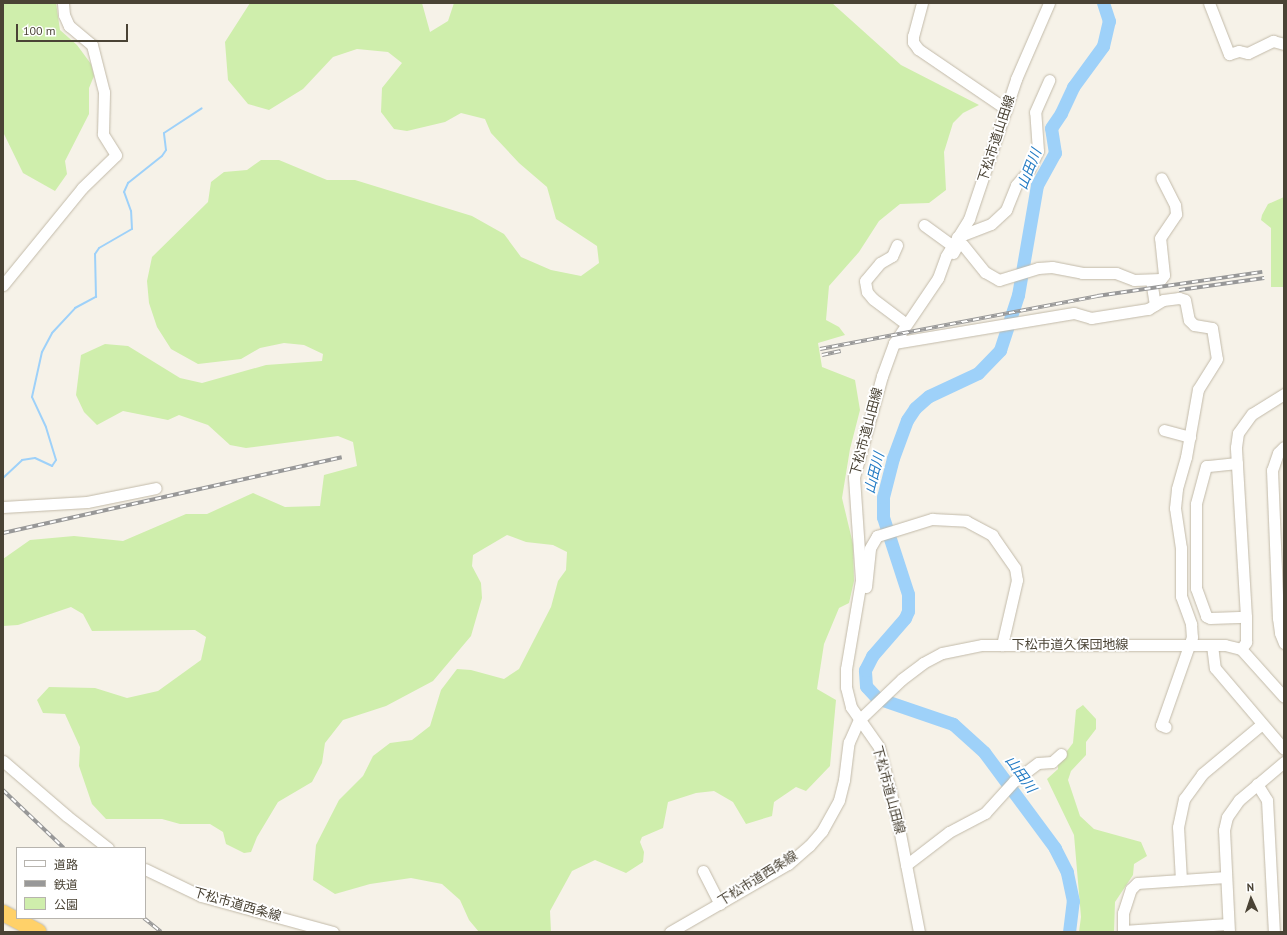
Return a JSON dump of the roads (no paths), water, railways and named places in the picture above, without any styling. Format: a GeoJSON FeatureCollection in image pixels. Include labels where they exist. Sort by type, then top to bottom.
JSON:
{"type":"FeatureCollection","features":[{"type":"Feature","properties":{"kind":"highway"},"geometry":{"type":"LineString","coordinates":[[3,913],[38,932]]}},
{"type":"Feature","properties":{"kind":"highway"},"geometry":{"type":"LineString","coordinates":[[3,926],[15,932]]}},
{"type":"Feature","properties":{"kind":"street"},"geometry":{"type":"LineString","coordinates":[[3,285],[82,188],[116,155],[103,134],[104,92],[92,45],[69,26],[64,15],[63,3]]}},
{"type":"Feature","properties":{"kind":"street"},"geometry":{"type":"LineString","coordinates":[[922,3],[912,36],[913,42],[918,49],[1006,109]]}},
{"type":"Feature","properties":{"kind":"street","name":"下松市道山田線"},"geometry":{"type":"LineString","coordinates":[[919,932],[896,813],[879,747],[859,720],[848,701],[846,687],[861,567],[854,477],[874,404],[894,343],[938,278],[943,264],[955,241],[969,219],[981,188],[1006,109],[1049,3]]}},
{"type":"Feature","properties":{"kind":"street"},"geometry":{"type":"LineString","coordinates":[[1209,3],[1229,54],[1239,51],[1248,53],[1272,41],[1284,44]]}},
{"type":"Feature","properties":{"kind":"street"},"geometry":{"type":"LineString","coordinates":[[924,225],[955,241],[991,224],[1006,210],[1016,185],[1029,170],[1038,151],[1036,112],[1049,80]]}},
{"type":"Feature","properties":{"kind":"street"},"geometry":{"type":"LineString","coordinates":[[874,404],[873,389],[880,358],[935,268],[943,264],[947,264],[961,244],[994,280],[1023,272],[1052,267],[1082,273],[1116,273],[1134,280],[1161,279],[1164,275],[1160,238],[1176,214],[1175,204],[1161,178]]}},
{"type":"Feature","properties":{"kind":"street"},"geometry":{"type":"LineString","coordinates":[[897,245],[892,256],[880,263],[866,281],[867,292],[873,299],[902,321]]}},
{"type":"Feature","properties":{"kind":"street"},"geometry":{"type":"LineString","coordinates":[[1151,280],[1155,305]]}},
{"type":"Feature","properties":{"kind":"street"},"geometry":{"type":"LineString","coordinates":[[894,343],[1074,313],[1091,318],[1148,309],[1163,300],[1179,298],[1185,300],[1189,320],[1202,328],[1212,328],[1217,359],[1198,389],[1190,436],[1177,488],[1175,508],[1181,548],[1181,596],[1191,624],[1190,645],[1184,654],[1161,725],[1166,728]]}},
{"type":"Feature","properties":{"kind":"street"},"geometry":{"type":"LineString","coordinates":[[1284,394],[1252,414],[1244,423],[1238,433],[1237,463],[1246,617],[1246,642],[1241,649],[1284,698]]}},
{"type":"Feature","properties":{"kind":"street"},"geometry":{"type":"LineString","coordinates":[[1164,430],[1190,436]]}},
{"type":"Feature","properties":{"kind":"street"},"geometry":{"type":"LineString","coordinates":[[1284,447],[1278,453],[1272,470],[1280,554],[1280,633],[1284,644]]}},
{"type":"Feature","properties":{"kind":"street"},"geometry":{"type":"LineString","coordinates":[[1237,463],[1206,466],[1196,504],[1196,588],[1206,616],[1210,618],[1246,617]]}},
{"type":"Feature","properties":{"kind":"street"},"geometry":{"type":"LineString","coordinates":[[3,507],[87,502],[156,488]]}},
{"type":"Feature","properties":{"kind":"street"},"geometry":{"type":"LineString","coordinates":[[853,631],[862,616],[870,548],[877,536],[893,530],[932,520],[960,519],[992,535],[1015,568],[1017,580],[1002,645]]}},
{"type":"Feature","properties":{"kind":"street","name":"下松市道久保団地線"},"geometry":{"type":"LineString","coordinates":[[859,720],[902,679],[923,663],[942,653],[962,647],[1002,645],[1225,645],[1241,649]]}},
{"type":"Feature","properties":{"kind":"street"},"geometry":{"type":"LineString","coordinates":[[1212,645],[1215,668],[1284,748]]}},
{"type":"Feature","properties":{"kind":"street","name":"下松市道西条線"},"geometry":{"type":"LineString","coordinates":[[670,932],[788,864],[822,831],[839,800],[844,780],[849,742],[859,720]]}},
{"type":"Feature","properties":{"kind":"street"},"geometry":{"type":"LineString","coordinates":[[1181,880],[1178,827],[1184,799],[1202,774],[1262,724]]}},
{"type":"Feature","properties":{"kind":"street"},"geometry":{"type":"LineString","coordinates":[[906,865],[949,832],[985,813],[1010,785],[1038,763],[1052,762],[1061,754]]}},
{"type":"Feature","properties":{"kind":"street"},"geometry":{"type":"LineString","coordinates":[[3,761],[67,816],[107,847]]}},
{"type":"Feature","properties":{"kind":"street"},"geometry":{"type":"LineString","coordinates":[[1226,877],[1137,883],[1131,889],[1123,913],[1123,931],[1229,928],[1224,830],[1227,817],[1239,800],[1284,762]]}},
{"type":"Feature","properties":{"kind":"street"},"geometry":{"type":"LineString","coordinates":[[1257,784],[1267,800],[1274,932]]}},
{"type":"Feature","properties":{"kind":"street","name":"下松市道西条線"},"geometry":{"type":"LineString","coordinates":[[146,869],[201,896],[333,932]]}},
{"type":"Feature","properties":{"kind":"street"},"geometry":{"type":"LineString","coordinates":[[703,871],[720,904]]}},
{"type":"Feature","properties":{"kind":"waterway","name":"山田川"},"geometry":{"type":"LineString","coordinates":[[1069,932],[1073,901],[1067,872],[1055,848],[984,752],[953,724],[877,698],[866,686],[865,670],[872,656],[905,618],[908,611],[908,594],[883,517],[883,497],[893,458],[907,420],[915,408],[929,396],[978,373],[1000,350],[1018,295],[1037,185],[1055,153],[1051,128],[1061,113],[1073,87],[1103,46],[1109,21],[1103,3]]}},
{"type":"Feature","properties":{"kind":"waterway"},"geometry":{"type":"LineString","coordinates":[[3,478],[22,460],[35,458],[52,466],[56,460],[46,427],[32,397],[42,352],[52,333],[75,308],[96,297],[95,254],[99,248],[132,229],[131,211],[124,192],[128,183],[162,156],[166,150],[164,133],[202,108]]}},
{"type":"Feature","properties":{"kind":"railway"},"geometry":{"type":"LineString","coordinates":[[820,349],[1097,296],[1262,272]]}},
{"type":"Feature","properties":{"kind":"railway"},"geometry":{"type":"LineString","coordinates":[[1179,290],[1264,278]]}},
{"type":"Feature","properties":{"kind":"railway"},"geometry":{"type":"LineString","coordinates":[[822,355],[841,351]]}},
{"type":"Feature","properties":{"kind":"railway"},"geometry":{"type":"LineString","coordinates":[[3,533],[342,457]]}},
{"type":"Feature","properties":{"kind":"railway"},"geometry":{"type":"LineString","coordinates":[[3,790],[63,847]]}},
{"type":"Feature","properties":{"kind":"railway"},"geometry":{"type":"LineString","coordinates":[[145,919],[161,932]]}}]}
